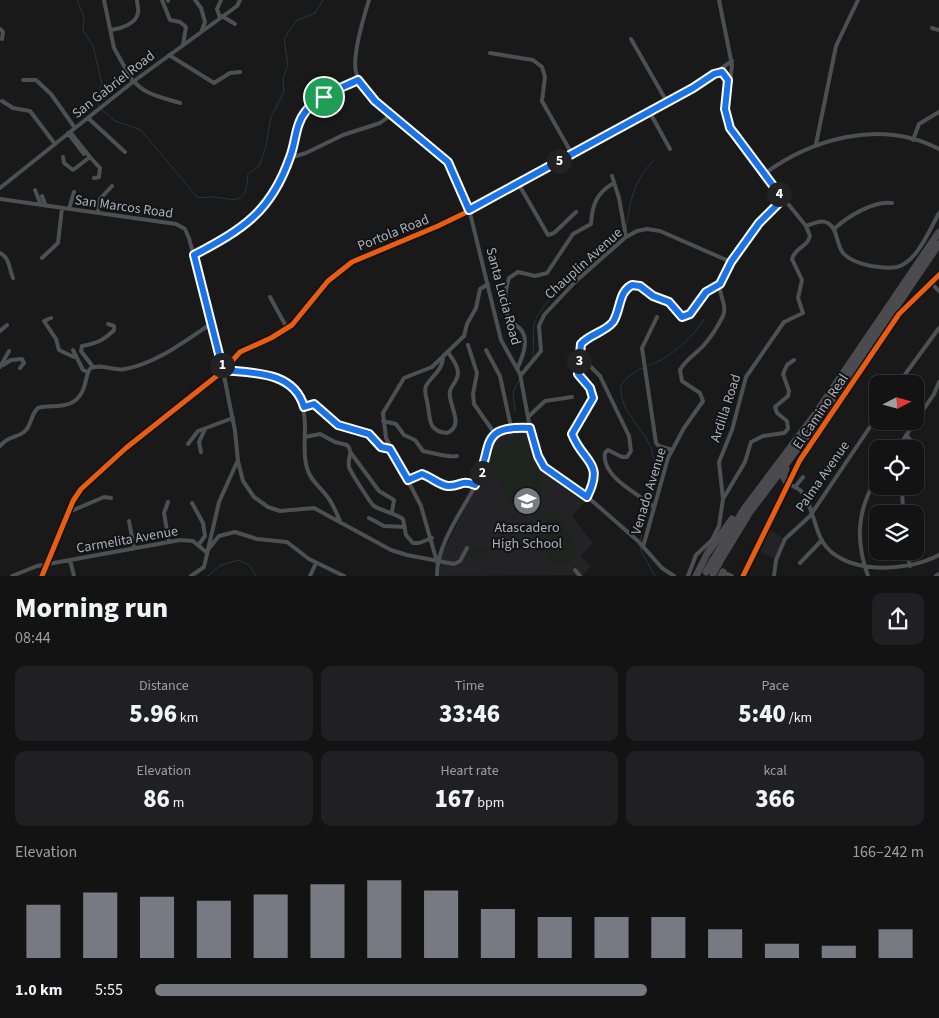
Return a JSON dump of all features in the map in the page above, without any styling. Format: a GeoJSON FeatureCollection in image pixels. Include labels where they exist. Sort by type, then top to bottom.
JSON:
{"type":"FeatureCollection","features":[{"type":"Feature","properties":{"kind":"highway"},"geometry":{"type":"LineString","coordinates":[[931,250],[939,227]]}},
{"type":"Feature","properties":{"kind":"highway","name":"El Camino Real"},"geometry":{"type":"LineString","coordinates":[[716,562],[750,512],[794,454],[931,250],[939,232]]}},
{"type":"Feature","properties":{"kind":"highway"},"geometry":{"type":"LineString","coordinates":[[931,250],[939,245]]}},
{"type":"Feature","properties":{"kind":"highway","name":"El Camino Real"},"geometry":{"type":"LineString","coordinates":[[709,574],[753,496],[816,413],[931,250]]}},
{"type":"Feature","properties":{"kind":"highway"},"geometry":{"type":"LineString","coordinates":[[787,484],[783,474],[794,454]]}},
{"type":"Feature","properties":{"kind":"highway"},"geometry":{"type":"LineString","coordinates":[[696,576],[699,562],[735,515],[753,496]]}},
{"type":"Feature","properties":{"kind":"main road","name":"El Camino Real"},"geometry":{"type":"LineString","coordinates":[[743,576],[800,460],[899,314],[939,275]]}},
{"type":"Feature","properties":{"kind":"street"},"geometry":{"type":"LineString","coordinates":[[104,0],[115,51],[134,82],[139,88],[147,92],[180,103]]}},
{"type":"Feature","properties":{"kind":"street"},"geometry":{"type":"LineString","coordinates":[[110,30],[124,27],[135,20],[138,13],[137,0]]}},
{"type":"Feature","properties":{"kind":"street"},"geometry":{"type":"LineString","coordinates":[[162,0],[170,20],[180,22],[186,27],[183,45]]}},
{"type":"Feature","properties":{"kind":"street"},"geometry":{"type":"LineString","coordinates":[[195,0],[201,8],[204,22],[202,30]]}},
{"type":"Feature","properties":{"kind":"street"},"geometry":{"type":"LineString","coordinates":[[221,0],[217,9],[221,17],[235,24]]}},
{"type":"Feature","properties":{"kind":"street","name":"San Gabriel Road"},"geometry":{"type":"LineString","coordinates":[[0,188],[169,55],[237,6],[240,0]]}},
{"type":"Feature","properties":{"kind":"street"},"geometry":{"type":"LineString","coordinates":[[194,255],[251,221],[279,182],[290,158],[296,132],[307,109],[320,99],[358,80],[355,67],[369,0]]}},
{"type":"Feature","properties":{"kind":"street"},"geometry":{"type":"LineString","coordinates":[[719,0],[732,61],[725,109],[730,128],[783,199],[806,226],[822,221],[834,229],[840,248],[851,260],[870,266],[894,268],[904,264],[913,256],[939,213]]}},
{"type":"Feature","properties":{"kind":"street"},"geometry":{"type":"LineString","coordinates":[[816,144],[836,46],[858,0]]}},
{"type":"Feature","properties":{"kind":"street"},"geometry":{"type":"LineString","coordinates":[[932,28],[939,30]]}},
{"type":"Feature","properties":{"kind":"street"},"geometry":{"type":"LineString","coordinates":[[0,29],[3,32],[2,39]]}},
{"type":"Feature","properties":{"kind":"street"},"geometry":{"type":"LineString","coordinates":[[631,39],[667,102]]}},
{"type":"Feature","properties":{"kind":"street"},"geometry":{"type":"LineString","coordinates":[[490,53],[533,60],[542,67],[545,77],[542,101],[572,154]]}},
{"type":"Feature","properties":{"kind":"street"},"geometry":{"type":"LineString","coordinates":[[169,55],[214,83],[230,73],[240,72]]}},
{"type":"Feature","properties":{"kind":"street","name":"Portola Road"},"geometry":{"type":"LineString","coordinates":[[42,576],[69,512],[81,489],[121,452],[223,370],[240,352],[287,328],[308,307],[328,281],[352,262],[438,226],[469,210],[667,102],[732,61]]}},
{"type":"Feature","properties":{"kind":"street"},"geometry":{"type":"LineString","coordinates":[[714,74],[725,74],[729,84]]}},
{"type":"Feature","properties":{"kind":"street"},"geometry":{"type":"LineString","coordinates":[[23,80],[36,80],[51,94],[75,128]]}},
{"type":"Feature","properties":{"kind":"street","name":"Santa Lucia Road"},"geometry":{"type":"LineString","coordinates":[[358,80],[375,101],[448,162],[469,210],[501,340],[520,375],[530,428],[538,456],[544,467],[587,497],[643,546],[659,565],[674,576]]}},
{"type":"Feature","properties":{"kind":"street"},"geometry":{"type":"LineString","coordinates":[[2,101],[13,108],[30,111],[55,144]]}},
{"type":"Feature","properties":{"kind":"street"},"geometry":{"type":"LineString","coordinates":[[649,112],[670,149]]}},
{"type":"Feature","properties":{"kind":"street"},"geometry":{"type":"LineString","coordinates":[[912,140],[919,124],[939,112]]}},
{"type":"Feature","properties":{"kind":"street"},"geometry":{"type":"LineString","coordinates":[[290,158],[306,153],[343,134],[380,123],[392,115]]}},
{"type":"Feature","properties":{"kind":"street"},"geometry":{"type":"LineString","coordinates":[[88,118],[125,152]]}},
{"type":"Feature","properties":{"kind":"street"},"geometry":{"type":"LineString","coordinates":[[69,133],[84,154]]}},
{"type":"Feature","properties":{"kind":"street"},"geometry":{"type":"LineString","coordinates":[[69,133],[100,168],[99,177],[94,178]]}},
{"type":"Feature","properties":{"kind":"street"},"geometry":{"type":"LineString","coordinates":[[764,174],[791,155],[816,144],[858,135],[888,135],[912,140],[939,149]]}},
{"type":"Feature","properties":{"kind":"street"},"geometry":{"type":"LineString","coordinates":[[63,157],[64,163],[74,170],[90,157]]}},
{"type":"Feature","properties":{"kind":"street"},"geometry":{"type":"LineString","coordinates":[[612,176],[626,237]]}},
{"type":"Feature","properties":{"kind":"street"},"geometry":{"type":"LineString","coordinates":[[517,369],[524,348],[524,338],[521,329],[508,316],[505,296],[509,278],[518,272],[541,276],[549,271],[573,234],[590,224],[591,211],[598,196],[614,183]]}},
{"type":"Feature","properties":{"kind":"street"},"geometry":{"type":"LineString","coordinates":[[518,184],[548,235],[554,233],[576,212]]}},
{"type":"Feature","properties":{"kind":"street"},"geometry":{"type":"LineString","coordinates":[[98,213],[100,199],[112,186]]}},
{"type":"Feature","properties":{"kind":"street"},"geometry":{"type":"LineString","coordinates":[[35,190],[44,205]]}},
{"type":"Feature","properties":{"kind":"street"},"geometry":{"type":"LineString","coordinates":[[69,209],[74,192]]}},
{"type":"Feature","properties":{"kind":"street"},"geometry":{"type":"LineString","coordinates":[[42,196],[44,205]]}},
{"type":"Feature","properties":{"kind":"street","name":"San Marcos Road"},"geometry":{"type":"LineString","coordinates":[[0,199],[181,226],[188,234],[212,324],[233,418],[238,460],[243,481],[257,501],[280,511],[314,508],[391,550],[437,562]]}},
{"type":"Feature","properties":{"kind":"street"},"geometry":{"type":"LineString","coordinates":[[654,507],[617,479],[608,468],[604,459],[605,452],[608,450],[622,457],[627,457],[631,451],[630,439],[600,376],[581,357],[579,350],[581,344],[611,324],[618,312],[623,292],[630,286],[640,286],[653,296],[669,302],[682,317],[686,317],[693,311],[706,292],[720,284],[731,262],[759,223],[783,199]]}},
{"type":"Feature","properties":{"kind":"street"},"geometry":{"type":"LineString","coordinates":[[834,229],[845,219],[885,202],[892,203]]}},
{"type":"Feature","properties":{"kind":"street"},"geometry":{"type":"LineString","coordinates":[[42,258],[58,243],[62,208]]}},
{"type":"Feature","properties":{"kind":"street","name":"Ardilla Road"},"geometry":{"type":"LineString","coordinates":[[688,576],[692,563],[699,562],[696,555],[717,532],[724,499],[719,462],[732,430],[746,377],[784,322],[803,313],[798,298],[802,280],[792,259],[796,250],[810,240],[810,234],[806,226]]}},
{"type":"Feature","properties":{"kind":"street","name":"Chauplin Avenue"},"geometry":{"type":"LineString","coordinates":[[520,375],[541,351],[539,326],[544,314],[576,281],[626,237],[642,230],[657,230],[731,262]]}},
{"type":"Feature","properties":{"kind":"street"},"geometry":{"type":"LineString","coordinates":[[0,253],[5,256],[11,268],[13,278]]}},
{"type":"Feature","properties":{"kind":"street"},"geometry":{"type":"LineString","coordinates":[[931,283],[939,292]]}},
{"type":"Feature","properties":{"kind":"street"},"geometry":{"type":"LineString","coordinates":[[438,576],[432,538],[421,506],[390,449],[383,421],[385,407],[404,378],[430,368],[464,336],[467,324],[476,308],[480,289],[488,284]]}},
{"type":"Feature","properties":{"kind":"street","name":"Venado Avenue"},"geometry":{"type":"LineString","coordinates":[[643,546],[663,474],[672,450],[684,428],[702,403],[702,395],[682,381],[680,372],[688,360],[708,340],[723,315],[724,306],[720,284]]}},
{"type":"Feature","properties":{"kind":"street"},"geometry":{"type":"LineString","coordinates":[[270,297],[287,328]]}},
{"type":"Feature","properties":{"kind":"street"},"geometry":{"type":"LineString","coordinates":[[657,317],[642,348],[657,445],[672,450]]}},
{"type":"Feature","properties":{"kind":"street"},"geometry":{"type":"LineString","coordinates":[[51,318],[44,321],[56,338],[59,350],[74,356]]}},
{"type":"Feature","properties":{"kind":"street"},"geometry":{"type":"LineString","coordinates":[[108,324],[114,326],[114,330],[106,338],[99,343],[82,346],[81,351],[94,367],[121,370],[147,364],[212,324]]}},
{"type":"Feature","properties":{"kind":"street"},"geometry":{"type":"LineString","coordinates":[[0,332],[8,325]]}},
{"type":"Feature","properties":{"kind":"street"},"geometry":{"type":"LineString","coordinates":[[905,375],[939,328]]}},
{"type":"Feature","properties":{"kind":"street"},"geometry":{"type":"LineString","coordinates":[[468,345],[477,373],[473,394],[474,404],[496,434]]}},
{"type":"Feature","properties":{"kind":"street"},"geometry":{"type":"LineString","coordinates":[[72,350],[84,370],[88,372]]}},
{"type":"Feature","properties":{"kind":"street"},"geometry":{"type":"LineString","coordinates":[[486,350],[500,376],[511,427]]}},
{"type":"Feature","properties":{"kind":"street"},"geometry":{"type":"LineString","coordinates":[[1,366],[9,351]]}},
{"type":"Feature","properties":{"kind":"street"},"geometry":{"type":"LineString","coordinates":[[443,356],[439,372],[427,385],[425,392],[430,424],[436,430],[447,433],[453,429],[455,424],[450,394],[458,375],[456,366],[448,352]]}},
{"type":"Feature","properties":{"kind":"street"},"geometry":{"type":"LineString","coordinates":[[581,357],[578,364],[578,374],[590,388],[593,398],[572,434],[593,468],[595,481],[587,497]]}},
{"type":"Feature","properties":{"kind":"street"},"geometry":{"type":"LineString","coordinates":[[1,366],[11,360],[22,359],[24,363],[20,368]]}},
{"type":"Feature","properties":{"kind":"street"},"geometry":{"type":"LineString","coordinates":[[724,499],[745,462],[751,442],[763,436],[784,433],[788,429],[787,421],[777,412],[776,406],[788,396],[783,374],[787,365],[794,360]]}},
{"type":"Feature","properties":{"kind":"street"},"geometry":{"type":"LineString","coordinates":[[0,446],[10,436],[22,434],[26,430],[38,408],[65,405],[79,397],[85,388],[88,372],[94,367]]}},
{"type":"Feature","properties":{"kind":"street"},"geometry":{"type":"LineString","coordinates":[[223,370],[264,375],[283,380],[296,390],[304,407],[305,460],[308,473],[328,497],[342,523]]}},
{"type":"Feature","properties":{"kind":"street"},"geometry":{"type":"LineString","coordinates":[[903,440],[934,394],[939,382]]}},
{"type":"Feature","properties":{"kind":"street"},"geometry":{"type":"LineString","coordinates":[[528,417],[545,401],[551,398],[572,397]]}},
{"type":"Feature","properties":{"kind":"street"},"geometry":{"type":"LineString","coordinates":[[304,407],[314,404],[338,425],[369,434],[381,447],[390,449]]}},
{"type":"Feature","properties":{"kind":"street"},"geometry":{"type":"LineString","coordinates":[[188,444],[198,431],[233,418]]}},
{"type":"Feature","properties":{"kind":"street"},"geometry":{"type":"LineString","coordinates":[[383,421],[396,424],[404,435],[414,440],[424,451],[439,452],[451,457],[457,456]]}},
{"type":"Feature","properties":{"kind":"street"},"geometry":{"type":"LineString","coordinates":[[201,452],[199,442],[207,427]]}},
{"type":"Feature","properties":{"kind":"street","name":"Palma Avenue"},"geometry":{"type":"LineString","coordinates":[[774,576],[776,560],[785,540],[810,516],[810,513],[869,427]]}},
{"type":"Feature","properties":{"kind":"street"},"geometry":{"type":"LineString","coordinates":[[437,562],[482,473],[488,446],[496,434],[504,428],[530,428]]}},
{"type":"Feature","properties":{"kind":"street"},"geometry":{"type":"LineString","coordinates":[[305,438],[323,434],[335,442],[347,445],[379,491],[394,500],[392,512]]}},
{"type":"Feature","properties":{"kind":"street"},"geometry":{"type":"LineString","coordinates":[[906,435],[910,440]]}},
{"type":"Feature","properties":{"kind":"street"},"geometry":{"type":"LineString","coordinates":[[351,453],[349,467],[354,479],[362,486],[372,504],[392,512],[403,519],[407,538],[413,543],[419,543],[432,538]]}},
{"type":"Feature","properties":{"kind":"street"},"geometry":{"type":"LineString","coordinates":[[191,576],[204,567],[219,502],[238,460]]}},
{"type":"Feature","properties":{"kind":"street"},"geometry":{"type":"LineString","coordinates":[[408,480],[422,474],[442,484],[451,486],[464,481],[475,485]]}},
{"type":"Feature","properties":{"kind":"street"},"geometry":{"type":"LineString","coordinates":[[795,487],[803,477]]}},
{"type":"Feature","properties":{"kind":"street"},"geometry":{"type":"LineString","coordinates":[[787,484],[801,492],[822,540],[838,556],[864,565],[910,566],[939,555]]}},
{"type":"Feature","properties":{"kind":"street"},"geometry":{"type":"LineString","coordinates":[[868,576],[859,540],[859,523],[865,499],[869,492]]}},
{"type":"Feature","properties":{"kind":"street"},"geometry":{"type":"LineString","coordinates":[[69,512],[104,497],[111,498]]}},
{"type":"Feature","properties":{"kind":"street"},"geometry":{"type":"LineString","coordinates":[[168,502],[164,513],[169,542]]}},
{"type":"Feature","properties":{"kind":"street"},"geometry":{"type":"LineString","coordinates":[[192,503],[203,523],[205,536],[199,544]]}},
{"type":"Feature","properties":{"kind":"street"},"geometry":{"type":"LineString","coordinates":[[160,509],[164,513]]}},
{"type":"Feature","properties":{"kind":"street"},"geometry":{"type":"LineString","coordinates":[[369,518],[384,526],[405,527]]}},
{"type":"Feature","properties":{"kind":"street"},"geometry":{"type":"LineString","coordinates":[[129,521],[134,548]]}},
{"type":"Feature","properties":{"kind":"street"},"geometry":{"type":"LineString","coordinates":[[206,552],[219,536],[232,532],[287,542],[316,563],[344,576]]}},
{"type":"Feature","properties":{"kind":"street","name":"Carmelita Avenue"},"geometry":{"type":"LineString","coordinates":[[12,576],[46,565],[169,542],[188,540],[199,544],[206,552]]}},
{"type":"Feature","properties":{"kind":"street"},"geometry":{"type":"LineString","coordinates":[[800,563],[822,540]]}},
{"type":"Feature","properties":{"kind":"street"},"geometry":{"type":"LineString","coordinates":[[437,562],[457,563],[467,548]]}},
{"type":"Feature","properties":{"kind":"street"},"geometry":{"type":"LineString","coordinates":[[70,560],[74,576]]}},
{"type":"Feature","properties":{"kind":"street"},"geometry":{"type":"LineString","coordinates":[[908,560],[910,566]]}},
{"type":"Feature","properties":{"kind":"street"},"geometry":{"type":"LineString","coordinates":[[699,562],[722,574],[732,576]]}},
{"type":"Feature","properties":{"kind":"street"},"geometry":{"type":"LineString","coordinates":[[310,576],[316,563]]}},
{"type":"Feature","properties":{"kind":"street"},"geometry":{"type":"LineString","coordinates":[[575,570],[580,576]]}},
{"type":"Feature","properties":{"kind":"shaded area","name":"Atascadero High School"},"geometry":{"type":"Polygon","coordinates":[[[507,429],[529,432],[540,464],[587,500],[572,516],[593,543],[581,556],[591,566],[583,575],[439,576],[442,554],[474,490],[490,444],[499,433],[507,429]]]}},
{"type":"Feature","properties":{"kind":"shaded area"},"geometry":{"type":"Polygon","coordinates":[[[517,436],[517,438],[526,440],[528,444],[541,479],[542,493],[540,500],[512,507],[491,463],[493,450],[517,436]]]}},
{"type":"Feature","properties":{"kind":"shaded area"},"geometry":{"type":"Polygon","coordinates":[[[551,511],[559,515],[577,548],[574,559],[563,566],[553,564],[544,550],[537,555],[531,545],[539,541],[529,522],[532,520],[533,522],[541,514],[551,511]]]}},
{"type":"Feature","properties":{"kind":"shaded area"},"geometry":{"type":"Polygon","coordinates":[[[770,530],[783,538],[775,559],[760,552],[770,530]]]}},
{"type":"Feature","properties":{"kind":"shaded area"},"geometry":{"type":"Polygon","coordinates":[[[493,547],[477,559],[466,554],[469,550],[493,547]]]}},
{"type":"Feature","properties":{"kind":"waterway"},"geometry":{"type":"LineString","coordinates":[[77,0],[84,17],[83,31],[93,46],[101,79],[102,84],[94,98],[100,108],[115,121],[141,130],[197,197],[229,199],[243,196],[248,174],[259,166],[266,146],[271,117],[284,92],[283,78],[288,65],[284,39],[296,21],[315,13],[323,0]]}},
{"type":"Feature","properties":{"kind":"waterway"},"geometry":{"type":"LineString","coordinates":[[626,229],[629,209],[637,183],[654,160]]}},
{"type":"Feature","properties":{"kind":"waterway"},"geometry":{"type":"LineString","coordinates":[[532,359],[535,321],[556,289],[573,271],[621,239]]}},
{"type":"Feature","properties":{"kind":"waterway"},"geometry":{"type":"LineString","coordinates":[[649,502],[654,477],[654,457],[649,443],[624,403],[621,385],[635,372],[673,352],[690,337],[704,319]]}},
{"type":"Feature","properties":{"kind":"waterway"},"geometry":{"type":"LineString","coordinates":[[515,412],[513,392],[519,380]]}},
{"type":"Feature","properties":{"kind":"waterway"},"geometry":{"type":"LineString","coordinates":[[641,541],[648,505]]}},
{"type":"Feature","properties":{"kind":"waterway"},"geometry":{"type":"LineString","coordinates":[[640,547],[655,576]]}},
{"type":"Feature","properties":{"kind":"waterway"},"geometry":{"type":"LineString","coordinates":[[208,576],[221,565],[239,560],[249,565],[256,576]]}},
{"type":"Feature","properties":{"kind":"cycle path"},"geometry":{"type":"LineString","coordinates":[[42,576],[73,501],[81,489],[126,448],[223,371],[240,352],[271,338],[292,325],[328,281],[352,262],[469,211],[693,88],[714,73],[725,74],[729,84]]}},
{"type":"Feature","properties":{"kind":"cycle path"},"geometry":{"type":"LineString","coordinates":[[743,576],[800,460],[899,314],[939,275]]}},
{"type":"Feature","properties":{"kind":"place","name":"Atascadero High School"},"geometry":{"type":"Point","coordinates":[527,501]}},
{"type":"Feature","properties":{"kind":"route"},"geometry":{"type":"LineString","coordinates":[[722,72],[728,79],[725,109],[732,133],[783,199],[759,223],[731,262],[720,284],[706,292],[693,311],[686,317],[682,317],[669,302],[653,296],[635,284],[623,292],[618,312],[611,324],[581,344],[578,374],[590,388],[593,401],[581,416],[573,430],[572,437],[589,460],[595,476],[595,481],[587,497],[544,467],[538,456],[530,428],[504,428],[494,435],[485,455],[482,473],[475,485],[464,481],[451,486],[442,484],[424,474],[418,474],[408,480],[390,449],[381,447],[369,434],[338,425],[314,404],[304,407],[296,390],[288,383],[281,379],[264,375],[223,370],[194,255],[242,228],[256,216],[284,173],[303,115],[312,104],[324,97],[358,80],[375,101],[448,162],[469,210],[693,88],[714,74],[722,72]]}}]}
